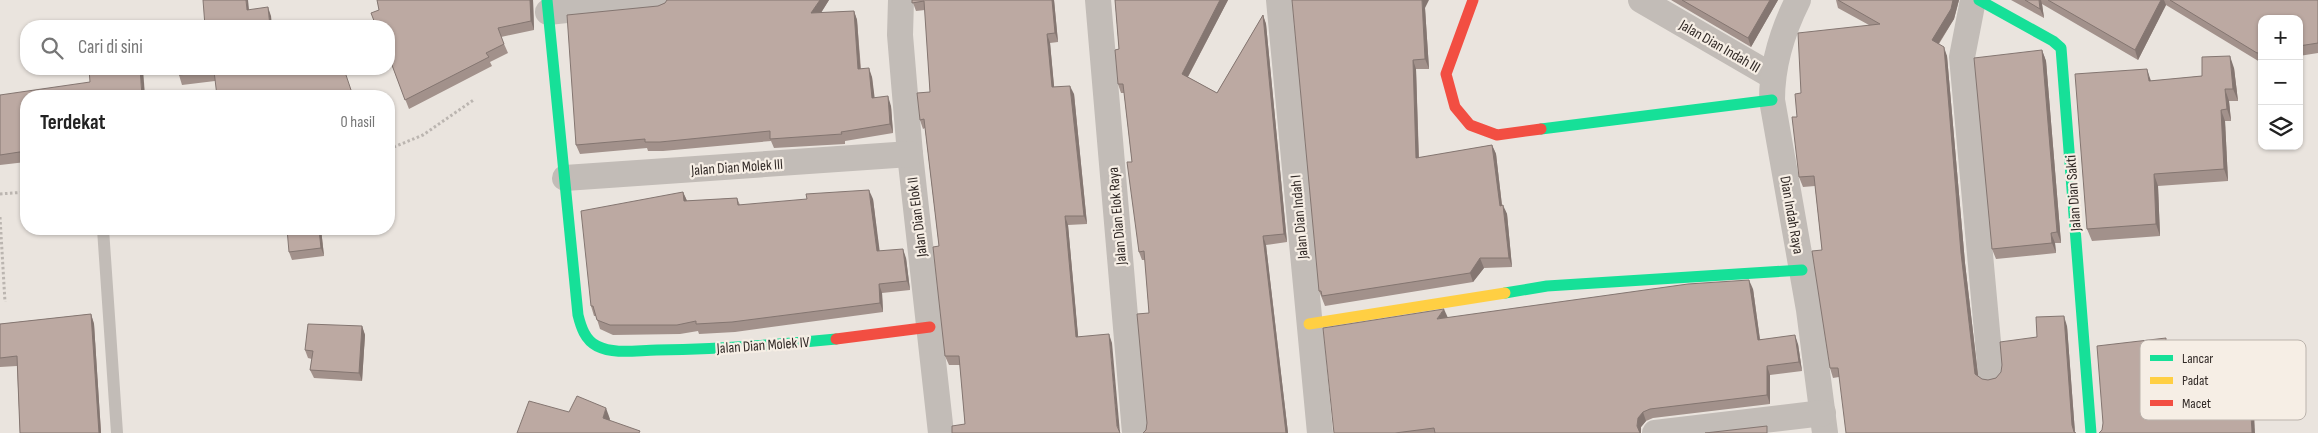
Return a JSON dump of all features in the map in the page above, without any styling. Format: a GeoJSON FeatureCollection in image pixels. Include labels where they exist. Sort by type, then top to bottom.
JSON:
{"type":"FeatureCollection","features":[{"type":"Feature","properties":{"kind":"street"},"geometry":{"type":"LineString","coordinates":[[565,178],[548,6],[659,0]]}},
{"type":"Feature","properties":{"kind":"street","name":"Jalan Dian Elok II"},"geometry":{"type":"LineString","coordinates":[[900,0],[900,35],[910,154],[940,433]]}},
{"type":"Feature","properties":{"kind":"street","name":"Jalan Dian Elok Raya"},"geometry":{"type":"LineString","coordinates":[[1098,0],[1135,433]]}},
{"type":"Feature","properties":{"kind":"street","name":"Jalan Dian Indah I"},"geometry":{"type":"LineString","coordinates":[[1279,0],[1320,433]]}},
{"type":"Feature","properties":{"kind":"street"},"geometry":{"type":"LineString","coordinates":[[1473,0],[1446,74],[1455,107],[1470,125],[1497,135],[1772,88]]}},
{"type":"Feature","properties":{"kind":"street","name":"Jalan Dian Indah III"},"geometry":{"type":"LineString","coordinates":[[1641,0],[1772,88]]}},
{"type":"Feature","properties":{"kind":"street","name":"Dian Indah Raya"},"geometry":{"type":"LineString","coordinates":[[1798,0],[1785,25],[1772,88],[1809,310],[1824,423]]}},
{"type":"Feature","properties":{"kind":"street"},"geometry":{"type":"LineString","coordinates":[[1973,0],[1962,56],[1991,375]]}},
{"type":"Feature","properties":{"kind":"street","name":"Jalan Dian Sakti"},"geometry":{"type":"LineString","coordinates":[[1979,0],[2053,40],[2060,48],[2091,433]]}},
{"type":"Feature","properties":{"kind":"street","name":"Jalan Dian Molek III"},"geometry":{"type":"LineString","coordinates":[[565,178],[910,154]]}},
{"type":"Feature","properties":{"kind":"street","name":"Jalan Dian Molek IV"},"geometry":{"type":"LineString","coordinates":[[565,178],[578,315],[584,333],[595,346],[618,350],[693,350],[795,344],[930,327]]}},
{"type":"Feature","properties":{"kind":"street"},"geometry":{"type":"LineString","coordinates":[[1309,324],[1547,286],[1802,270]]}},
{"type":"Feature","properties":{"kind":"street"},"geometry":{"type":"LineString","coordinates":[[1655,433],[1824,423]]}},
{"type":"Feature","properties":{"kind":"lane"},"geometry":{"type":"LineString","coordinates":[[103,235],[117,433]]}},
{"type":"Feature","properties":{"kind":"path"},"geometry":{"type":"LineString","coordinates":[[395,147],[423,135],[475,99]]}},
{"type":"Feature","properties":{"kind":"path"},"geometry":{"type":"LineString","coordinates":[[0,194],[20,192]]}},
{"type":"Feature","properties":{"kind":"path"},"geometry":{"type":"LineString","coordinates":[[0,217],[5,302]]}},
{"type":"Feature","properties":{"kind":"building"},"geometry":{"type":"Polygon","coordinates":[[[203,0],[246,0],[247,10],[268,7],[269,20],[205,20],[203,0]]]}},
{"type":"Feature","properties":{"kind":"building"},"geometry":{"type":"Polygon","coordinates":[[[377,0],[530,0],[531,21],[498,28],[504,44],[486,53],[489,57],[405,100],[395,73],[395,20],[374,20],[371,13],[379,10],[377,0]]]}},
{"type":"Feature","properties":{"kind":"building"},"geometry":{"type":"Polygon","coordinates":[[[667,0],[820,0],[811,13],[854,11],[858,69],[869,68],[872,98],[888,96],[890,124],[841,132],[842,134],[770,139],[770,131],[660,142],[645,142],[645,139],[576,145],[567,15],[658,6],[667,0]]]}},
{"type":"Feature","properties":{"kind":"building"},"geometry":{"type":"Polygon","coordinates":[[[912,0],[1052,0],[1055,33],[1047,34],[1052,87],[1070,86],[1084,216],[1065,216],[1076,337],[1109,334],[1117,426],[1120,433],[952,433],[952,426],[965,424],[959,356],[945,356],[933,247],[939,246],[924,119],[920,120],[917,93],[930,92],[924,1],[912,3],[912,0]]]}},
{"type":"Feature","properties":{"kind":"building"},"geometry":{"type":"Polygon","coordinates":[[[1115,0],[1220,0],[1182,74],[1217,93],[1263,15],[1284,234],[1263,236],[1286,433],[1143,433],[1146,430],[1147,423],[1137,314],[1149,313],[1144,251],[1139,252],[1127,162],[1132,162],[1123,84],[1118,84],[1115,50],[1119,49],[1115,0]]]}},
{"type":"Feature","properties":{"kind":"building"},"geometry":{"type":"Polygon","coordinates":[[[1292,0],[1422,0],[1425,59],[1413,60],[1416,158],[1492,145],[1500,206],[1503,205],[1509,258],[1480,258],[1470,273],[1322,296],[1321,291],[1319,291],[1292,0]]]}},
{"type":"Feature","properties":{"kind":"building"},"geometry":{"type":"Polygon","coordinates":[[[1682,0],[1770,0],[1748,38],[1682,0]]]}},
{"type":"Feature","properties":{"kind":"building"},"geometry":{"type":"Polygon","coordinates":[[[1838,0],[1953,0],[1951,9],[1932,40],[1944,47],[1961,253],[1975,374],[1982,379],[1996,378],[2001,372],[2002,365],[2000,342],[2037,337],[2036,317],[2064,316],[2072,425],[2076,433],[1846,433],[1838,368],[1830,368],[1812,251],[1822,250],[1814,176],[1799,177],[1792,117],[1797,117],[1795,94],[1801,93],[1798,33],[1880,24],[1838,0]]]}},
{"type":"Feature","properties":{"kind":"building"},"geometry":{"type":"Polygon","coordinates":[[[2025,0],[2039,0],[2040,9],[2025,0]]]}},
{"type":"Feature","properties":{"kind":"building"},"geometry":{"type":"Polygon","coordinates":[[[2048,0],[2161,0],[2135,50],[2048,0]]]}},
{"type":"Feature","properties":{"kind":"building"},"geometry":{"type":"Polygon","coordinates":[[[2170,0],[2318,0],[2318,43],[2303,45],[2303,15],[2258,15],[2257,53],[2170,0]]]}},
{"type":"Feature","properties":{"kind":"building"},"geometry":{"type":"Polygon","coordinates":[[[2042,50],[2057,232],[2051,233],[2052,243],[1992,249],[1974,58],[2042,50]]]}},
{"type":"Feature","properties":{"kind":"building"},"geometry":{"type":"Polygon","coordinates":[[[2230,56],[2233,89],[2225,89],[2227,109],[2221,110],[2224,169],[2154,174],[2156,224],[2087,229],[2075,74],[2147,69],[2149,81],[2202,76],[2202,57],[2230,56]]]}},
{"type":"Feature","properties":{"kind":"building"},"geometry":{"type":"Polygon","coordinates":[[[89,75],[140,75],[142,90],[35,90],[90,82],[89,75]]]}},
{"type":"Feature","properties":{"kind":"building"},"geometry":{"type":"Polygon","coordinates":[[[214,75],[346,75],[351,90],[216,90],[214,75]]]}},
{"type":"Feature","properties":{"kind":"building"},"geometry":{"type":"Polygon","coordinates":[[[20,92],[20,152],[0,155],[0,95],[20,92]]]}},
{"type":"Feature","properties":{"kind":"building"},"geometry":{"type":"Polygon","coordinates":[[[869,190],[877,251],[903,249],[907,281],[879,284],[880,303],[732,322],[696,324],[696,321],[677,325],[610,325],[597,320],[593,306],[591,306],[581,211],[683,192],[684,201],[737,198],[738,205],[807,199],[806,194],[869,190]]]}},
{"type":"Feature","properties":{"kind":"building"},"geometry":{"type":"Polygon","coordinates":[[[288,235],[320,235],[321,248],[289,252],[288,235]]]}},
{"type":"Feature","properties":{"kind":"building"},"geometry":{"type":"Polygon","coordinates":[[[1749,280],[1758,340],[1795,335],[1799,362],[1767,366],[1767,395],[1650,409],[1643,412],[1638,418],[1637,426],[1640,433],[1435,433],[1434,428],[1395,433],[1334,433],[1323,328],[1444,309],[1437,319],[1688,284],[1749,280]]]}},
{"type":"Feature","properties":{"kind":"building"},"geometry":{"type":"Polygon","coordinates":[[[91,314],[99,433],[20,433],[17,356],[0,358],[0,324],[91,314]]]}},
{"type":"Feature","properties":{"kind":"building"},"geometry":{"type":"Polygon","coordinates":[[[308,324],[362,326],[359,373],[310,370],[313,351],[305,350],[308,324]]]}},
{"type":"Feature","properties":{"kind":"building"},"geometry":{"type":"Polygon","coordinates":[[[2166,338],[2166,340],[2149,340],[2166,338]]]}},
{"type":"Feature","properties":{"kind":"building"},"geometry":{"type":"Polygon","coordinates":[[[2140,341],[2140,420],[2251,420],[2252,433],[2099,433],[2102,430],[2103,423],[2097,346],[2140,341]]]}},
{"type":"Feature","properties":{"kind":"building"},"geometry":{"type":"Polygon","coordinates":[[[577,396],[606,408],[603,418],[640,431],[639,433],[517,433],[529,401],[569,412],[577,396]]]}},
{"type":"Feature","properties":{"kind":"building"},"geometry":{"type":"Polygon","coordinates":[[[1767,426],[1767,433],[1705,433],[1767,426]]]}},
{"type":"Feature","properties":{"kind":"traffic: fast"},"geometry":{"type":"LineString","coordinates":[[547,0],[578,315],[582,328],[589,340],[604,349],[627,351],[702,349],[836,339]]}},
{"type":"Feature","properties":{"kind":"traffic: fast"},"geometry":{"type":"LineString","coordinates":[[1979,0],[2053,41],[2061,48],[2091,433]]}},
{"type":"Feature","properties":{"kind":"traffic: fast"},"geometry":{"type":"LineString","coordinates":[[1541,129],[1772,100]]}},
{"type":"Feature","properties":{"kind":"traffic: fast"},"geometry":{"type":"LineString","coordinates":[[1505,293],[1547,286],[1802,270]]}},
{"type":"Feature","properties":{"kind":"traffic: slow"},"geometry":{"type":"LineString","coordinates":[[1309,324],[1505,293]]}},
{"type":"Feature","properties":{"kind":"traffic: jam"},"geometry":{"type":"LineString","coordinates":[[1473,0],[1446,74],[1455,107],[1470,125],[1497,135],[1541,129]]}},
{"type":"Feature","properties":{"kind":"traffic: jam"},"geometry":{"type":"LineString","coordinates":[[836,339],[930,327]]}}]}
